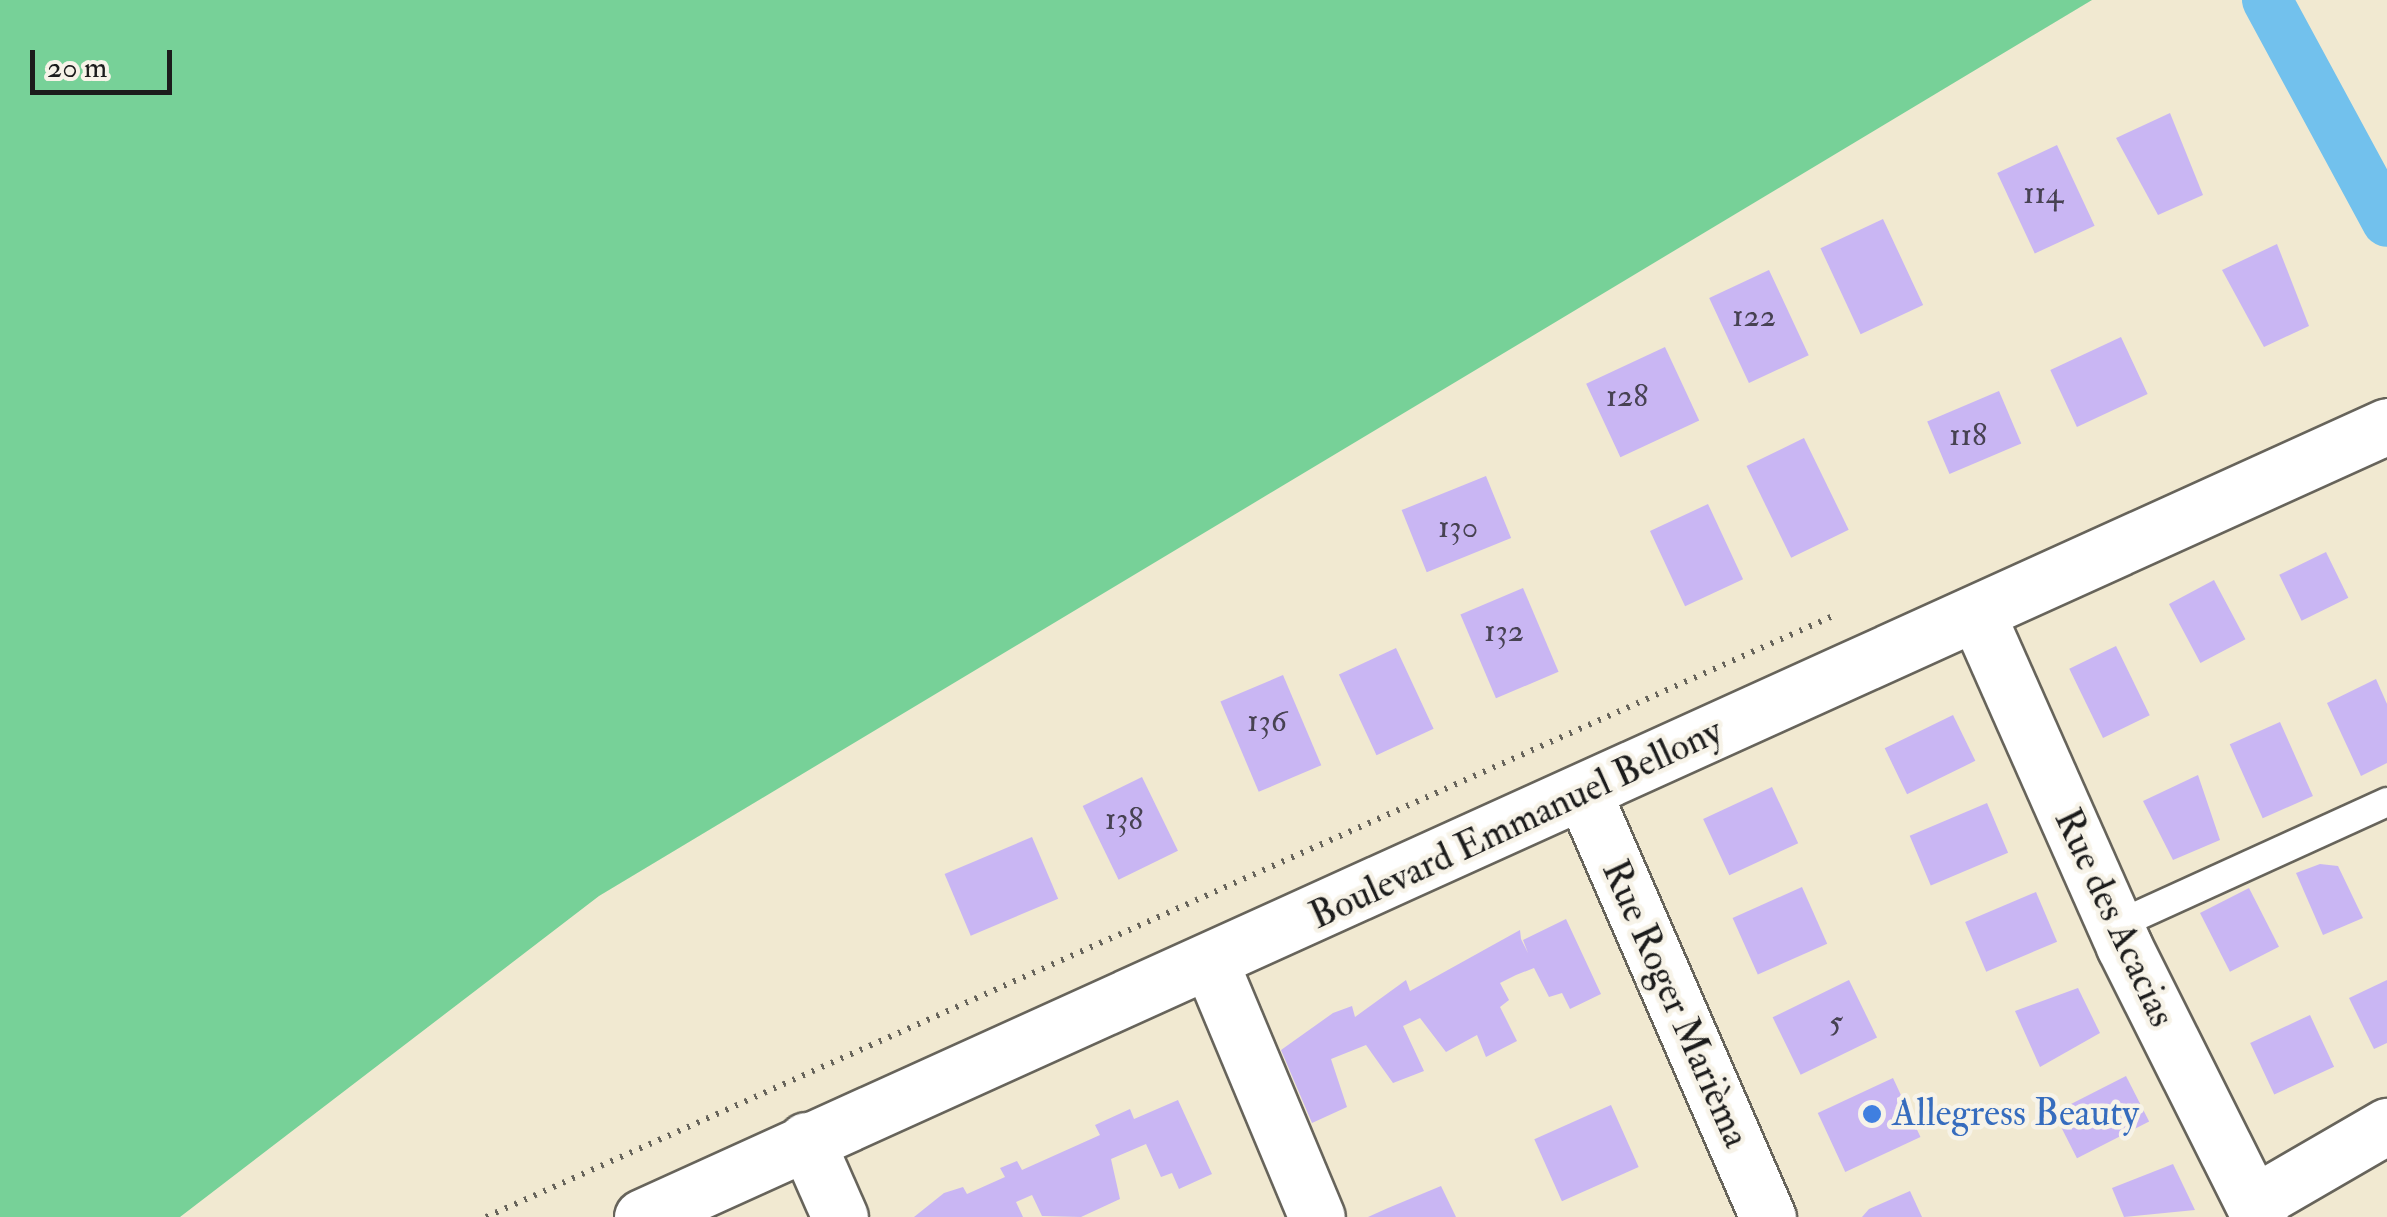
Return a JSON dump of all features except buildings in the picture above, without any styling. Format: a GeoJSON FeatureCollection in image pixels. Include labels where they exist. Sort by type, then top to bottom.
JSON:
{"type":"FeatureCollection","features":[{"type":"Feature","properties":{"kind":"street","name":"Boulevard Emmanuel Bellony"},"geometry":{"type":"LineString","coordinates":[[642,1217],[806,1140],[1211,964],[2387,426]]}},
{"type":"Feature","properties":{"kind":"street","name":"Rue des Acacias"},"geometry":{"type":"LineString","coordinates":[[1977,614],[2115,926],[2257,1210]]}},
{"type":"Feature","properties":{"kind":"street","name":"Rue Roger Marièma"},"geometry":{"type":"LineString","coordinates":[[1582,792],[1768,1217]]}},
{"type":"Feature","properties":{"kind":"street"},"geometry":{"type":"LineString","coordinates":[[1211,964],[1317,1217]]}},
{"type":"Feature","properties":{"kind":"street"},"geometry":{"type":"LineString","coordinates":[[2257,1210],[2387,1126]]}},
{"type":"Feature","properties":{"kind":"street"},"geometry":{"type":"LineString","coordinates":[[806,1140],[840,1217]]}},
{"type":"Feature","properties":{"kind":"lane"},"geometry":{"type":"LineString","coordinates":[[2115,926],[2387,802]]}},
{"type":"Feature","properties":{"kind":"path"},"geometry":{"type":"LineString","coordinates":[[486,1217],[1848,609]]}},
{"type":"Feature","properties":{"kind":"green space"},"geometry":{"type":"Polygon","coordinates":[[[0,0],[2092,0],[599,896],[180,1217],[0,1217],[0,0]]]}},
{"type":"Feature","properties":{"kind":"waterway"},"geometry":{"type":"LineString","coordinates":[[2267,0],[2387,222]]}},
{"type":"Feature","properties":{"kind":"place","name":"Allegress Beauty"},"geometry":{"type":"Point","coordinates":[1872,1114]}}]}
